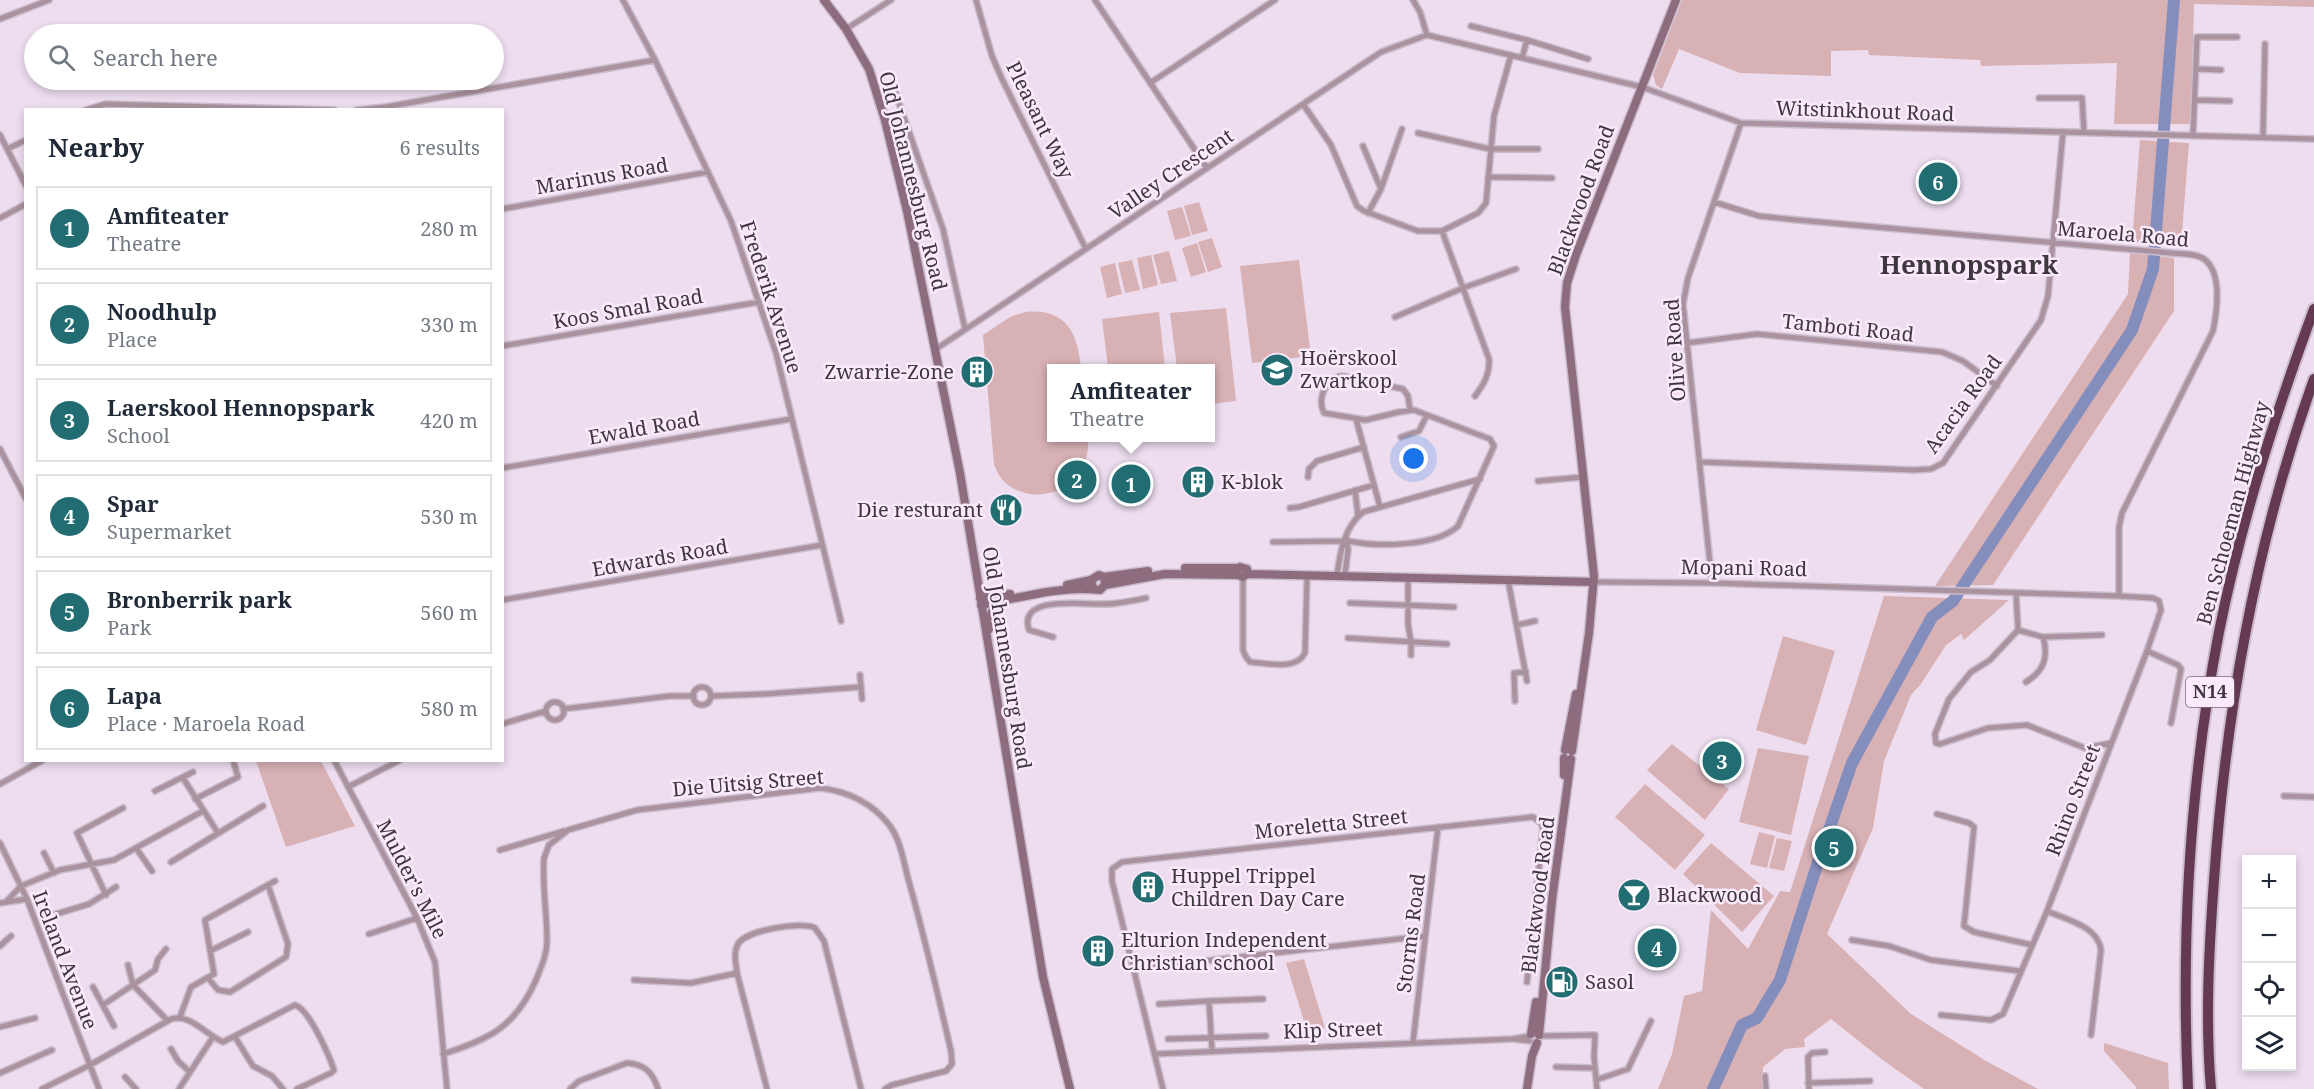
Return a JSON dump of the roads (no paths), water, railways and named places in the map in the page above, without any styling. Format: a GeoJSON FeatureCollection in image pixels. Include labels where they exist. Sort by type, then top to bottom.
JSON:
{"type":"FeatureCollection","features":[{"type":"Feature","properties":{"kind":"highway","name":"Ben Schoeman Highway"},"geometry":{"type":"LineString","coordinates":[[2188,1089],[2186,995],[2192,834],[2203,733],[2217,644],[2236,554],[2256,483],[2289,376],[2314,309]]}},
{"type":"Feature","properties":{"kind":"highway","name":"Ben Schoeman Highway"},"geometry":{"type":"LineString","coordinates":[[2211,1089],[2209,999],[2211,919],[2227,735],[2260,563],[2314,379]]}},
{"type":"Feature","properties":{"kind":"street"},"geometry":{"type":"LineString","coordinates":[[0,19],[50,0]]}},
{"type":"Feature","properties":{"kind":"street","name":"Frederik Avenue"},"geometry":{"type":"LineString","coordinates":[[622,0],[655,60],[731,221],[776,353],[841,621]]}},
{"type":"Feature","properties":{"kind":"street","name":"Old Johannesburg Road"},"geometry":{"type":"LineString","coordinates":[[824,0],[846,29],[869,69],[885,120],[907,211],[936,348],[1043,977],[1070,1089]]}},
{"type":"Feature","properties":{"kind":"street"},"geometry":{"type":"LineString","coordinates":[[846,29],[891,0]]}},
{"type":"Feature","properties":{"kind":"street","name":"Pleasant Way"},"geometry":{"type":"LineString","coordinates":[[976,0],[1002,79],[1086,249]]}},
{"type":"Feature","properties":{"kind":"street"},"geometry":{"type":"LineString","coordinates":[[1095,0],[1207,168]]}},
{"type":"Feature","properties":{"kind":"street"},"geometry":{"type":"LineString","coordinates":[[1150,83],[1275,0]]}},
{"type":"Feature","properties":{"kind":"street"},"geometry":{"type":"LineString","coordinates":[[1413,0],[1420,12],[1427,35]]}},
{"type":"Feature","properties":{"kind":"street","name":"Blackwood Road"},"geometry":{"type":"LineString","coordinates":[[1527,1089],[1535,1039],[1592,563],[1565,307],[1567,283],[1676,0]]}},
{"type":"Feature","properties":{"kind":"street"},"geometry":{"type":"LineString","coordinates":[[1472,26],[1588,59]]}},
{"type":"Feature","properties":{"kind":"street","name":"Valley Crescent"},"geometry":{"type":"LineString","coordinates":[[936,348],[1381,52],[1427,35]]}},
{"type":"Feature","properties":{"kind":"street","name":"Witstinkhout Road"},"geometry":{"type":"LineString","coordinates":[[1427,35],[1642,87],[1741,123],[2314,139]]}},
{"type":"Feature","properties":{"kind":"street"},"geometry":{"type":"LineString","coordinates":[[2191,136],[2196,100],[2197,37],[2199,35],[2237,37]]}},
{"type":"Feature","properties":{"kind":"street"},"geometry":{"type":"LineString","coordinates":[[1522,58],[1527,40]]}},
{"type":"Feature","properties":{"kind":"street"},"geometry":{"type":"LineString","coordinates":[[2263,137],[2265,44]]}},
{"type":"Feature","properties":{"kind":"street"},"geometry":{"type":"LineString","coordinates":[[1303,104],[1331,145],[1357,206],[1368,213],[1418,231],[1442,231],[1482,210],[1487,199],[1494,116],[1511,55]]}},
{"type":"Feature","properties":{"kind":"street"},"geometry":{"type":"LineString","coordinates":[[504,86],[655,60]]}},
{"type":"Feature","properties":{"kind":"street"},"geometry":{"type":"LineString","coordinates":[[2197,69],[2221,70]]}},
{"type":"Feature","properties":{"kind":"street"},"geometry":{"type":"LineString","coordinates":[[892,83],[944,232],[965,329]]}},
{"type":"Feature","properties":{"kind":"street"},"geometry":{"type":"LineString","coordinates":[[376,108],[483,90]]}},
{"type":"Feature","properties":{"kind":"street"},"geometry":{"type":"LineString","coordinates":[[2040,98],[2082,98],[2084,132]]}},
{"type":"Feature","properties":{"kind":"street"},"geometry":{"type":"LineString","coordinates":[[2196,100],[2230,101]]}},
{"type":"Feature","properties":{"kind":"street"},"geometry":{"type":"LineString","coordinates":[[92,108],[105,104],[258,108]]}},
{"type":"Feature","properties":{"kind":"street","name":"Olive Road"},"geometry":{"type":"LineString","coordinates":[[1712,583],[1683,304],[1741,123]]}},
{"type":"Feature","properties":{"kind":"street"},"geometry":{"type":"LineString","coordinates":[[1368,213],[1381,189],[1402,129]]}},
{"type":"Feature","properties":{"kind":"street","name":"Acacia Road"},"geometry":{"type":"LineString","coordinates":[[1700,462],[1914,470],[1931,469],[1948,458],[2044,313],[2063,132]]}},
{"type":"Feature","properties":{"kind":"street"},"geometry":{"type":"LineString","coordinates":[[1418,133],[1490,149],[1538,148]]}},
{"type":"Feature","properties":{"kind":"street"},"geometry":{"type":"LineString","coordinates":[[0,135],[24,182]]}},
{"type":"Feature","properties":{"kind":"street"},"geometry":{"type":"LineString","coordinates":[[7,149],[24,141]]}},
{"type":"Feature","properties":{"kind":"street"},"geometry":{"type":"LineString","coordinates":[[1362,146],[1381,189]]}},
{"type":"Feature","properties":{"kind":"street","name":"Marinus Road"},"geometry":{"type":"LineString","coordinates":[[504,209],[708,172]]}},
{"type":"Feature","properties":{"kind":"street"},"geometry":{"type":"LineString","coordinates":[[1488,177],[1552,178]]}},
{"type":"Feature","properties":{"kind":"street","name":"Maroela Road"},"geometry":{"type":"LineString","coordinates":[[1714,202],[1768,217],[2201,257],[2213,269],[2216,283],[2215,323],[2210,339],[2122,513],[2119,527],[2119,596]]}},
{"type":"Feature","properties":{"kind":"street"},"geometry":{"type":"LineString","coordinates":[[0,218],[24,205]]}},
{"type":"Feature","properties":{"kind":"street"},"geometry":{"type":"LineString","coordinates":[[1442,231],[1488,359],[1489,370],[1486,378],[1474,396]]}},
{"type":"Feature","properties":{"kind":"street"},"geometry":{"type":"LineString","coordinates":[[1395,317],[1463,288],[1516,269]]}},
{"type":"Feature","properties":{"kind":"street","name":"Koos Smal Road"},"geometry":{"type":"LineString","coordinates":[[504,346],[759,302]]}},
{"type":"Feature","properties":{"kind":"street","name":"Tamboti Road"},"geometry":{"type":"LineString","coordinates":[[1687,343],[1757,334],[1942,352],[1964,361],[1997,386]]}},
{"type":"Feature","properties":{"kind":"street"},"geometry":{"type":"LineString","coordinates":[[1273,542],[1346,540],[1366,544],[1415,543],[1453,532],[1480,479],[1493,443],[1482,435],[1410,410],[1366,420],[1327,414],[1321,410],[1322,396],[1332,379],[1341,376],[1403,389],[1408,396],[1410,410]]}},
{"type":"Feature","properties":{"kind":"street"},"geometry":{"type":"LineString","coordinates":[[1401,437],[1419,431],[1427,415]]}},
{"type":"Feature","properties":{"kind":"street","name":"Ewald Road"},"geometry":{"type":"LineString","coordinates":[[504,468],[791,419]]}},
{"type":"Feature","properties":{"kind":"street"},"geometry":{"type":"LineString","coordinates":[[1356,420],[1380,507]]}},
{"type":"Feature","properties":{"kind":"street"},"geometry":{"type":"LineString","coordinates":[[1308,477],[1309,469],[1317,461],[1364,447]]}},
{"type":"Feature","properties":{"kind":"street"},"geometry":{"type":"LineString","coordinates":[[0,449],[24,495]]}},
{"type":"Feature","properties":{"kind":"street"},"geometry":{"type":"LineString","coordinates":[[1538,481],[1583,477]]}},
{"type":"Feature","properties":{"kind":"street"},"geometry":{"type":"LineString","coordinates":[[1358,516],[1370,509],[1480,479]]}},
{"type":"Feature","properties":{"kind":"street"},"geometry":{"type":"LineString","coordinates":[[1290,508],[1374,485]]}},
{"type":"Feature","properties":{"kind":"street"},"geometry":{"type":"LineString","coordinates":[[1339,575],[1346,540],[1358,516],[1355,490]]}},
{"type":"Feature","properties":{"kind":"street","name":"Edwards Road"},"geometry":{"type":"LineString","coordinates":[[504,600],[822,545]]}},
{"type":"Feature","properties":{"kind":"street"},"geometry":{"type":"LineString","coordinates":[[1243,573],[1243,650],[1250,662],[1292,664],[1300,661],[1305,653],[1307,577]]}},
{"type":"Feature","properties":{"kind":"street","name":"Mopani Road"},"geometry":{"type":"LineString","coordinates":[[1243,573],[1307,577],[1339,575],[1712,583],[2153,597]]}},
{"type":"Feature","properties":{"kind":"street","name":"Mopani Road"},"geometry":{"type":"LineString","coordinates":[[981,602],[1165,574],[1327,573],[1339,575]]}},
{"type":"Feature","properties":{"kind":"street"},"geometry":{"type":"LineString","coordinates":[[1408,577],[1408,624],[1412,642],[1411,655]]}},
{"type":"Feature","properties":{"kind":"street"},"geometry":{"type":"LineString","coordinates":[[1508,580],[1527,681]]}},
{"type":"Feature","properties":{"kind":"street"},"geometry":{"type":"LineString","coordinates":[[1099,585],[1100,604]]}},
{"type":"Feature","properties":{"kind":"street","name":"Mopani Road"},"geometry":{"type":"LineString","coordinates":[[981,602],[1099,585]]}},
{"type":"Feature","properties":{"kind":"street"},"geometry":{"type":"LineString","coordinates":[[2016,593],[2018,630],[1990,660],[1971,672],[1949,699],[1935,734],[1936,743],[1940,744],[1988,728],[2027,724],[2085,748],[2111,743]]}},
{"type":"Feature","properties":{"kind":"street","name":"Rhino Street"},"geometry":{"type":"LineString","coordinates":[[1941,1015],[1991,1020],[2003,1014],[2047,911],[2147,651],[2161,610],[2158,601],[2153,597]]}},
{"type":"Feature","properties":{"kind":"street"},"geometry":{"type":"LineString","coordinates":[[988,643],[992,611],[999,605],[1018,598]]}},
{"type":"Feature","properties":{"kind":"street"},"geometry":{"type":"LineString","coordinates":[[1053,637],[1029,630],[1028,620],[1032,611],[1044,606],[1069,603],[1127,603],[1146,598]]}},
{"type":"Feature","properties":{"kind":"street"},"geometry":{"type":"LineString","coordinates":[[1350,603],[1454,607]]}},
{"type":"Feature","properties":{"kind":"street"},"geometry":{"type":"LineString","coordinates":[[1517,625],[1535,621]]}},
{"type":"Feature","properties":{"kind":"street"},"geometry":{"type":"LineString","coordinates":[[2018,630],[2043,637],[2102,635]]}},
{"type":"Feature","properties":{"kind":"street"},"geometry":{"type":"LineString","coordinates":[[2026,682],[2036,676],[2045,660],[2043,637]]}},
{"type":"Feature","properties":{"kind":"street"},"geometry":{"type":"LineString","coordinates":[[1348,638],[1448,644]]}},
{"type":"Feature","properties":{"kind":"street"},"geometry":{"type":"LineString","coordinates":[[2147,651],[2178,665],[2181,669],[2172,723]]}},
{"type":"Feature","properties":{"kind":"street"},"geometry":{"type":"LineString","coordinates":[[1515,701],[1514,673],[1526,672]]}},
{"type":"Feature","properties":{"kind":"street"},"geometry":{"type":"LineString","coordinates":[[860,675],[862,699]]}},
{"type":"Feature","properties":{"kind":"street"},"geometry":{"type":"LineString","coordinates":[[701,687],[709,690],[711,696],[708,703],[704,705],[696,703],[694,696],[696,690],[701,687]]}},
{"type":"Feature","properties":{"kind":"street"},"geometry":{"type":"LineString","coordinates":[[711,696],[861,687]]}},
{"type":"Feature","properties":{"kind":"street"},"geometry":{"type":"LineString","coordinates":[[563,709],[670,696],[694,696]]}},
{"type":"Feature","properties":{"kind":"street"},"geometry":{"type":"LineString","coordinates":[[553,702],[561,704],[563,709],[561,717],[555,720],[549,718],[546,711],[548,705],[553,702]]}},
{"type":"Feature","properties":{"kind":"street"},"geometry":{"type":"LineString","coordinates":[[504,723],[546,711]]}},
{"type":"Feature","properties":{"kind":"street"},"geometry":{"type":"LineString","coordinates":[[0,784],[39,762]]}},
{"type":"Feature","properties":{"kind":"street"},"geometry":{"type":"LineString","coordinates":[[195,799],[238,777],[234,762]]}},
{"type":"Feature","properties":{"kind":"street","name":"Mulder's Mile"},"geometry":{"type":"LineString","coordinates":[[335,762],[417,918],[435,962],[447,1089]]}},
{"type":"Feature","properties":{"kind":"street"},"geometry":{"type":"LineString","coordinates":[[348,787],[396,762]]}},
{"type":"Feature","properties":{"kind":"street"},"geometry":{"type":"LineString","coordinates":[[155,791],[193,772]]}},
{"type":"Feature","properties":{"kind":"street"},"geometry":{"type":"LineString","coordinates":[[183,777],[218,833]]}},
{"type":"Feature","properties":{"kind":"street","name":"Die Uitsig Street"},"geometry":{"type":"LineString","coordinates":[[443,1054],[478,1043],[491,1036],[519,1011],[527,1000],[546,954],[544,858],[549,845],[568,830],[637,810],[820,788],[846,793],[876,811],[891,827],[897,838],[924,934],[952,1060],[950,1067],[943,1073],[892,1085],[885,1089]]}},
{"type":"Feature","properties":{"kind":"street"},"geometry":{"type":"LineString","coordinates":[[2284,796],[2314,797]]}},
{"type":"Feature","properties":{"kind":"street"},"geometry":{"type":"LineString","coordinates":[[171,862],[262,806]]}},
{"type":"Feature","properties":{"kind":"street"},"geometry":{"type":"LineString","coordinates":[[106,895],[77,833],[123,808]]}},
{"type":"Feature","properties":{"kind":"street"},"geometry":{"type":"LineString","coordinates":[[3,902],[21,885],[66,868],[114,860],[203,811]]}},
{"type":"Feature","properties":{"kind":"street"},"geometry":{"type":"LineString","coordinates":[[1937,814],[1969,823],[1974,827],[1964,926],[1974,933],[2032,945]]}},
{"type":"Feature","properties":{"kind":"street","name":"Moreletta Street"},"geometry":{"type":"LineString","coordinates":[[1134,969],[1111,875],[1114,867],[1122,862],[1533,817],[1541,823],[1543,829],[1527,982]]}},
{"type":"Feature","properties":{"kind":"street","name":"Storms Road"},"geometry":{"type":"LineString","coordinates":[[1413,1042],[1438,827]]}},
{"type":"Feature","properties":{"kind":"street"},"geometry":{"type":"LineString","coordinates":[[500,850],[568,830]]}},
{"type":"Feature","properties":{"kind":"street","name":"Ireland Avenue"},"geometry":{"type":"LineString","coordinates":[[0,843],[21,885],[99,1089]]}},
{"type":"Feature","properties":{"kind":"street"},"geometry":{"type":"LineString","coordinates":[[136,848],[152,871]]}},
{"type":"Feature","properties":{"kind":"street"},"geometry":{"type":"LineString","coordinates":[[44,853],[54,873]]}},
{"type":"Feature","properties":{"kind":"street"},"geometry":{"type":"LineString","coordinates":[[180,1017],[191,987],[214,972],[204,924],[206,919],[275,881]]}},
{"type":"Feature","properties":{"kind":"street"},"geometry":{"type":"LineString","coordinates":[[208,978],[218,990],[231,992],[286,957],[288,944],[268,885]]}},
{"type":"Feature","properties":{"kind":"street"},"geometry":{"type":"LineString","coordinates":[[53,915],[89,904],[116,888]]}},
{"type":"Feature","properties":{"kind":"street"},"geometry":{"type":"LineString","coordinates":[[3,902],[27,900]]}},
{"type":"Feature","properties":{"kind":"street"},"geometry":{"type":"LineString","coordinates":[[2047,911],[2093,932],[2099,940],[2101,950],[2091,1035]]}},
{"type":"Feature","properties":{"kind":"street"},"geometry":{"type":"LineString","coordinates":[[369,934],[417,918]]}},
{"type":"Feature","properties":{"kind":"street"},"geometry":{"type":"LineString","coordinates":[[767,1089],[737,973],[735,954],[738,944],[747,936],[793,924],[810,925],[816,928],[824,941],[861,1089]]}},
{"type":"Feature","properties":{"kind":"street"},"geometry":{"type":"LineString","coordinates":[[210,951],[248,932]]}},
{"type":"Feature","properties":{"kind":"street"},"geometry":{"type":"LineString","coordinates":[[0,946],[10,936]]}},
{"type":"Feature","properties":{"kind":"street"},"geometry":{"type":"LineString","coordinates":[[1163,1089],[1134,969],[1425,936]]}},
{"type":"Feature","properties":{"kind":"street"},"geometry":{"type":"LineString","coordinates":[[1852,940],[1889,945],[1930,960],[2020,971]]}},
{"type":"Feature","properties":{"kind":"street"},"geometry":{"type":"LineString","coordinates":[[103,1005],[155,970],[158,958],[166,949]]}},
{"type":"Feature","properties":{"kind":"street"},"geometry":{"type":"LineString","coordinates":[[128,965],[133,985],[168,1020]]}},
{"type":"Feature","properties":{"kind":"street"},"geometry":{"type":"LineString","coordinates":[[634,980],[691,983],[737,973]]}},
{"type":"Feature","properties":{"kind":"street"},"geometry":{"type":"LineString","coordinates":[[93,987],[114,1026]]}},
{"type":"Feature","properties":{"kind":"street"},"geometry":{"type":"LineString","coordinates":[[1160,1004],[1263,999]]}},
{"type":"Feature","properties":{"kind":"street"},"geometry":{"type":"LineString","coordinates":[[1209,1001],[1212,1050]]}},
{"type":"Feature","properties":{"kind":"street"},"geometry":{"type":"LineString","coordinates":[[42,1089],[90,1065],[168,1020],[180,1017],[223,1042],[292,1005],[299,1006],[319,1036],[334,1070],[297,1089]]}},
{"type":"Feature","properties":{"kind":"street"},"geometry":{"type":"LineString","coordinates":[[0,1027],[35,1018]]}},
{"type":"Feature","properties":{"kind":"street"},"geometry":{"type":"LineString","coordinates":[[1596,1080],[1628,1070],[1651,1021]]}},
{"type":"Feature","properties":{"kind":"street","name":"Klip Street"},"geometry":{"type":"LineString","coordinates":[[1155,1054],[1595,1035],[1594,1068]]}},
{"type":"Feature","properties":{"kind":"street"},"geometry":{"type":"LineString","coordinates":[[1168,1040],[1266,1036]]}},
{"type":"Feature","properties":{"kind":"street"},"geometry":{"type":"LineString","coordinates":[[179,1089],[213,1037]]}},
{"type":"Feature","properties":{"kind":"street"},"geometry":{"type":"LineString","coordinates":[[235,1037],[253,1066],[272,1076],[283,1089]]}},
{"type":"Feature","properties":{"kind":"street"},"geometry":{"type":"LineString","coordinates":[[171,1049],[178,1061],[190,1072]]}},
{"type":"Feature","properties":{"kind":"street"},"geometry":{"type":"LineString","coordinates":[[0,1073],[52,1050]]}},
{"type":"Feature","properties":{"kind":"street"},"geometry":{"type":"LineString","coordinates":[[1825,1052],[1812,1053],[1808,1057],[1809,1086],[1870,1081]]}},
{"type":"Feature","properties":{"kind":"street"},"geometry":{"type":"LineString","coordinates":[[570,1089],[579,1081],[627,1063],[636,1063],[647,1069],[658,1089]]}},
{"type":"Feature","properties":{"kind":"street"},"geometry":{"type":"LineString","coordinates":[[1556,1067],[1594,1068],[1597,1089]]}},
{"type":"Feature","properties":{"kind":"street"},"geometry":{"type":"LineString","coordinates":[[1765,1076],[1766,1089]]}},
{"type":"Feature","properties":{"kind":"street"},"geometry":{"type":"LineString","coordinates":[[125,1077],[136,1089]]}},
{"type":"Feature","properties":{"kind":"street"},"geometry":{"type":"LineString","coordinates":[[1847,1082],[1848,1089]]}},
{"type":"Feature","properties":{"kind":"waterway"},"geometry":{"type":"LineString","coordinates":[[1713,1089],[1742,1025],[1757,1018],[1780,980],[1852,763],[1932,617],[1953,601],[2132,330],[2153,269],[2174,0]]}},
{"type":"Feature","properties":{"kind":"place","name":"Lapa"},"geometry":{"type":"Point","coordinates":[1938,182]}},
{"type":"Feature","properties":{"kind":"place","name":"Hoërskool Zwartkop"},"geometry":{"type":"Point","coordinates":[1277,370]}},
{"type":"Feature","properties":{"kind":"place","name":"Zwarrie-Zone"},"geometry":{"type":"Point","coordinates":[977,372]}},
{"type":"Feature","properties":{"kind":"place","name":"Noodhulp"},"geometry":{"type":"Point","coordinates":[1077,480]}},
{"type":"Feature","properties":{"kind":"place","name":"K-blok"},"geometry":{"type":"Point","coordinates":[1198,482]}},
{"type":"Feature","properties":{"kind":"place","name":"Amfiteater"},"geometry":{"type":"Point","coordinates":[1131,484]}},
{"type":"Feature","properties":{"kind":"place","name":"Die resturant"},"geometry":{"type":"Point","coordinates":[1006,510]}},
{"type":"Feature","properties":{"kind":"place","name":"Laerskool Hennopspark"},"geometry":{"type":"Point","coordinates":[1722,761]}},
{"type":"Feature","properties":{"kind":"place","name":"Bronberrik park"},"geometry":{"type":"Point","coordinates":[1834,848]}},
{"type":"Feature","properties":{"kind":"place","name":"Huppel Trippel Children Day Care"},"geometry":{"type":"Point","coordinates":[1148,887]}},
{"type":"Feature","properties":{"kind":"place","name":"Blackwood"},"geometry":{"type":"Point","coordinates":[1634,895]}},
{"type":"Feature","properties":{"kind":"place","name":"Spar"},"geometry":{"type":"Point","coordinates":[1657,948]}},
{"type":"Feature","properties":{"kind":"place","name":"Elturion Independent Christian school"},"geometry":{"type":"Point","coordinates":[1098,951]}},
{"type":"Feature","properties":{"kind":"place","name":"Sasol"},"geometry":{"type":"Point","coordinates":[1562,982]}},
{"type":"Feature","properties":{"kind":"district","name":"Hennopspark"},"geometry":{"type":"Point","coordinates":[1969,265]}}]}
